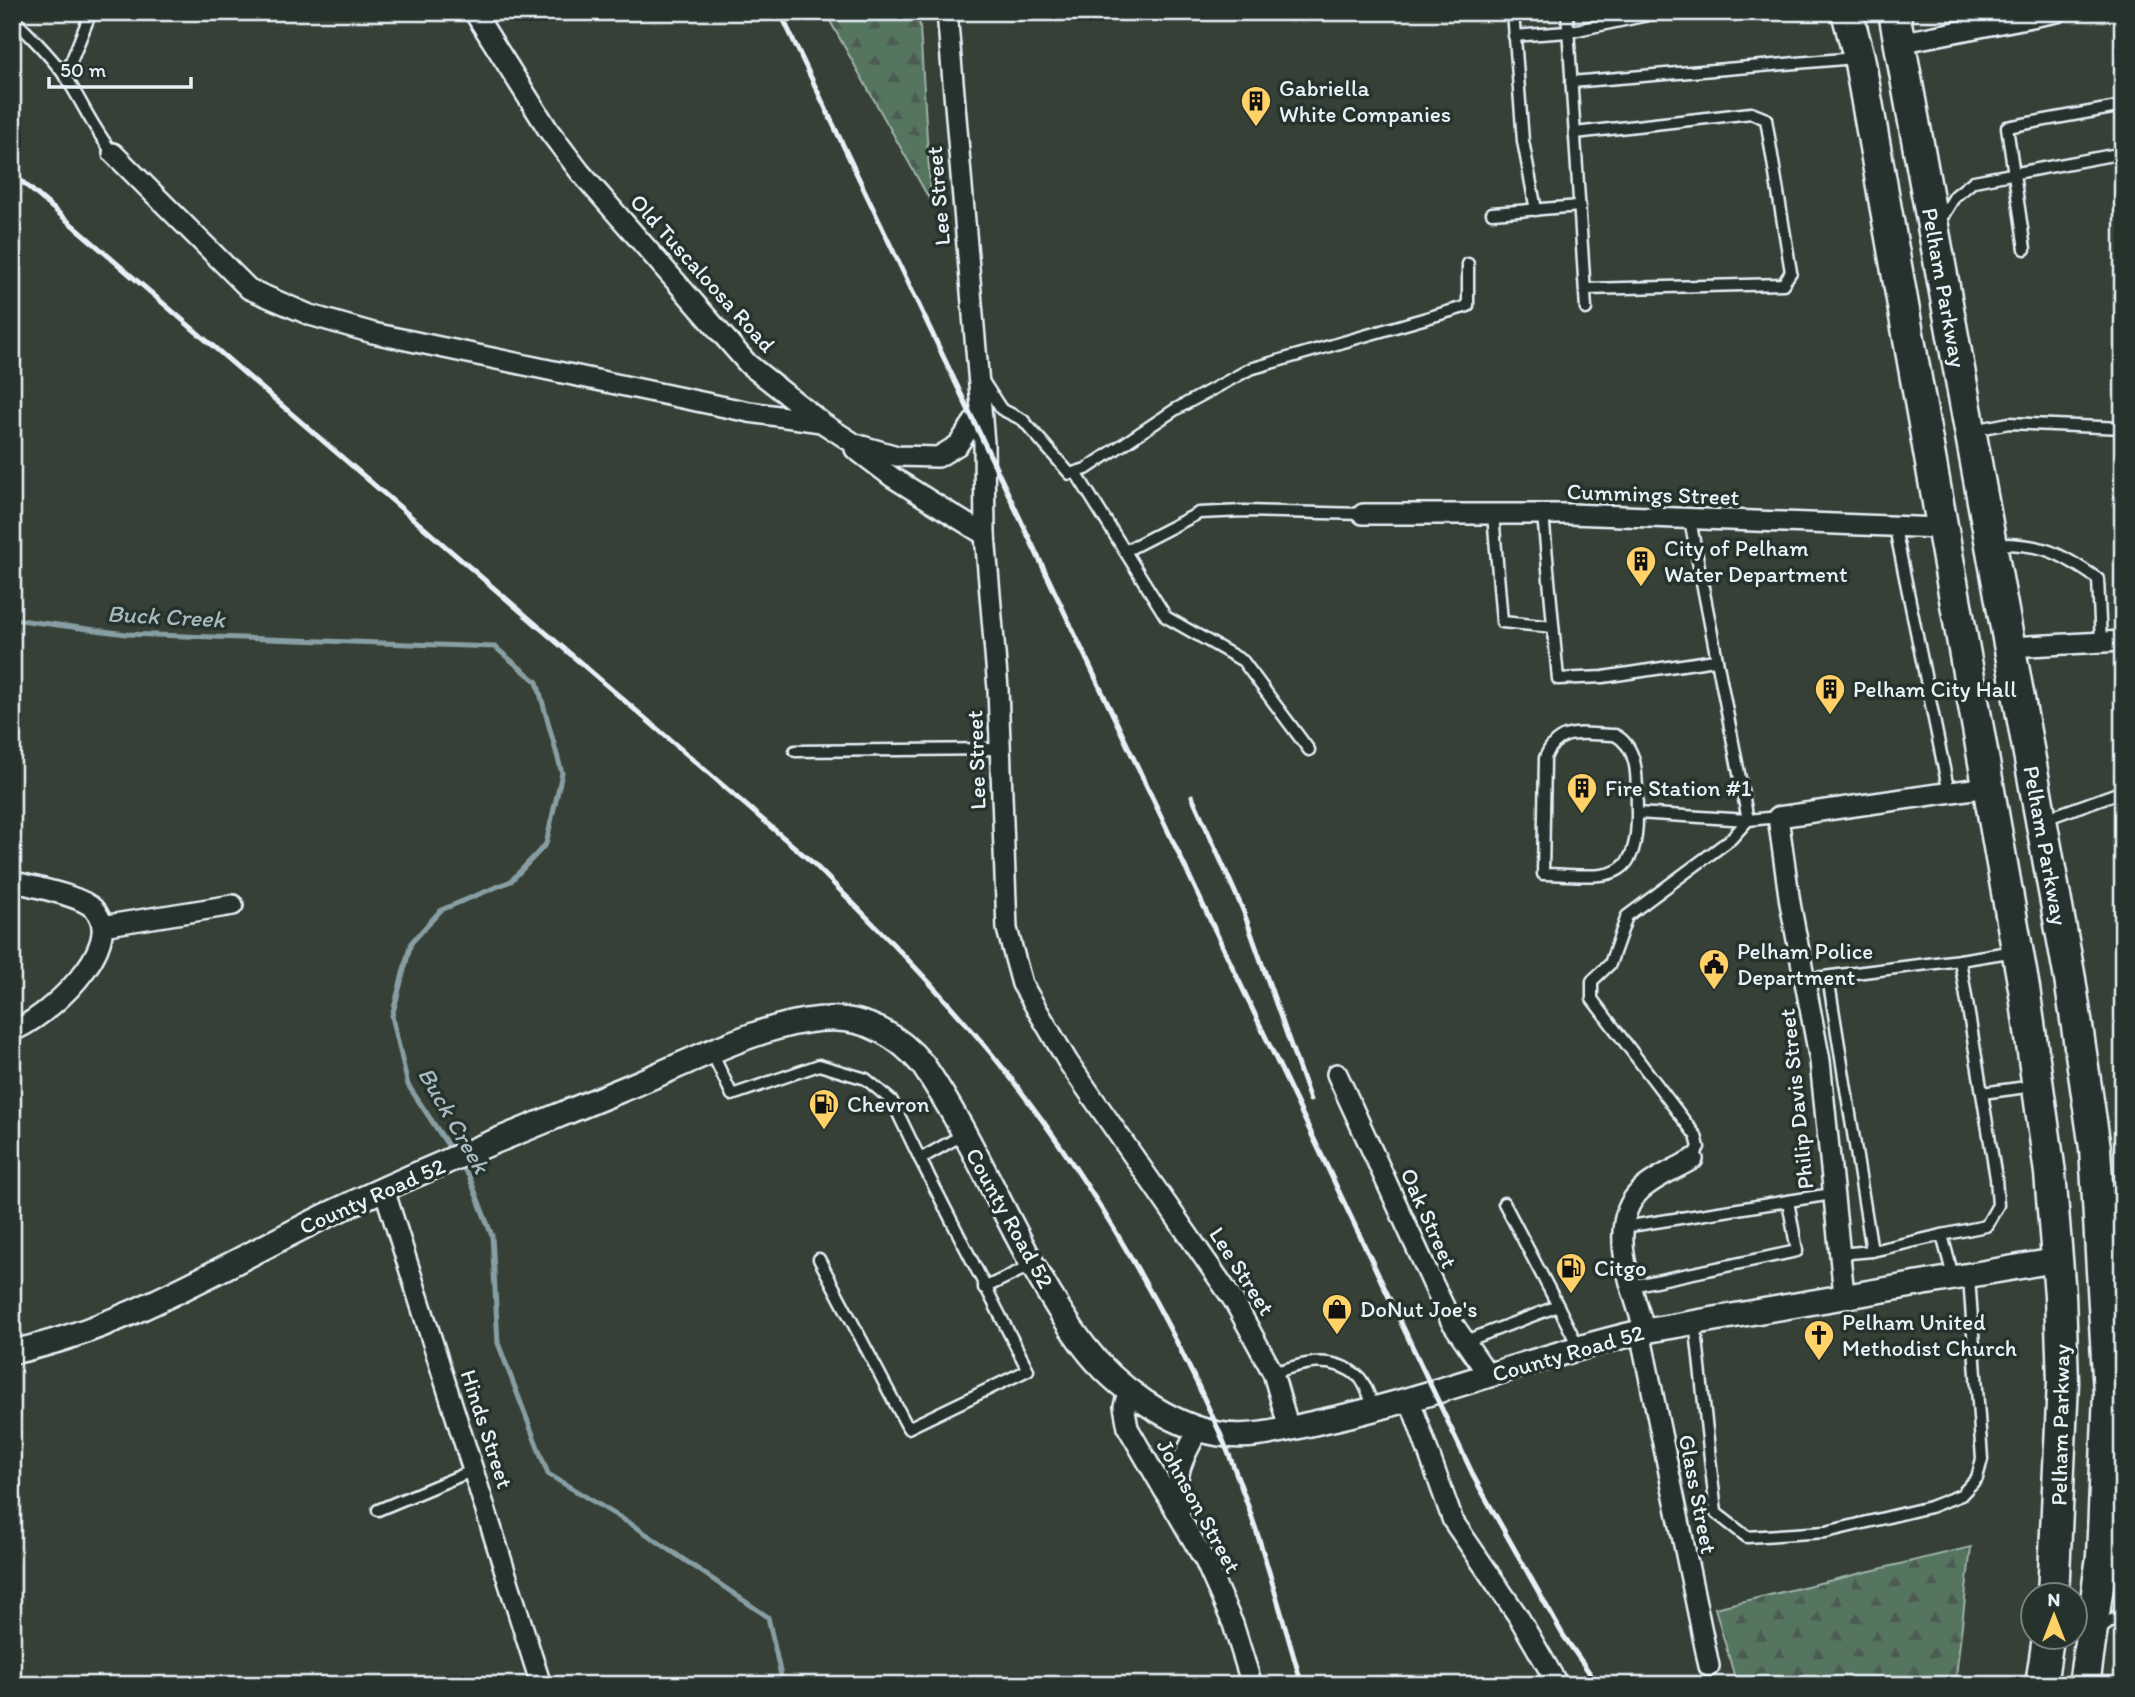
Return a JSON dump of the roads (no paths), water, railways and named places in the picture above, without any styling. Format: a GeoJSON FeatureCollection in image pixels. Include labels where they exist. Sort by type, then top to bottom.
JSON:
{"type":"FeatureCollection","features":[{"type":"Feature","properties":{"kind":"main road","name":"Pelham Parkway"},"geometry":{"type":"LineString","coordinates":[[1847,12],[1859,57],[2039,1085],[2058,1259],[2063,1394],[2054,1582]]}},
{"type":"Feature","properties":{"kind":"main road","name":"Pelham Parkway"},"geometry":{"type":"LineString","coordinates":[[1894,12],[2070,979],[2113,1256],[2104,1530],[2084,1685]]}},
{"type":"Feature","properties":{"kind":"main road"},"geometry":{"type":"LineString","coordinates":[[1859,57],[1899,43]]}},
{"type":"Feature","properties":{"kind":"main road"},"geometry":{"type":"LineString","coordinates":[[1940,528],[1989,534]]}},
{"type":"Feature","properties":{"kind":"main road"},"geometry":{"type":"LineString","coordinates":[[1987,787],[2039,808]]}},
{"type":"Feature","properties":{"kind":"main road"},"geometry":{"type":"LineString","coordinates":[[2058,1259],[2113,1256]]}},
{"type":"Feature","properties":{"kind":"main road"},"geometry":{"type":"LineString","coordinates":[[2041,1685],[2046,1652]]}},
{"type":"Feature","properties":{"kind":"street","name":"Old Tuscaloosa Road"},"geometry":{"type":"LineString","coordinates":[[474,12],[549,131],[580,172],[748,364],[892,477],[985,535]]}},
{"type":"Feature","properties":{"kind":"street","name":"Lee Street"},"geometry":{"type":"LineString","coordinates":[[947,12],[979,414],[984,443],[985,535],[998,689],[1007,929],[1022,984],[1068,1062],[1234,1301],[1273,1373],[1289,1429]]}},
{"type":"Feature","properties":{"kind":"street"},"geometry":{"type":"LineString","coordinates":[[1899,43],[2057,12]]}},
{"type":"Feature","properties":{"kind":"street"},"geometry":{"type":"LineString","coordinates":[[113,153],[249,289],[310,315],[373,333],[709,403],[821,422],[855,444],[876,452],[918,459],[938,457],[958,445],[979,414]]}},
{"type":"Feature","properties":{"kind":"street","name":"Cummings Street"},"geometry":{"type":"LineString","coordinates":[[1363,514],[1543,514],[1940,528]]}},
{"type":"Feature","properties":{"kind":"street"},"geometry":{"type":"LineString","coordinates":[[2010,647],[2123,641]]}},
{"type":"Feature","properties":{"kind":"street"},"geometry":{"type":"LineString","coordinates":[[1778,817],[1987,787]]}},
{"type":"Feature","properties":{"kind":"street","name":"Philip Davis Street"},"geometry":{"type":"LineString","coordinates":[[1778,817],[1790,904],[1807,979],[1820,1061],[1844,1295]]}},
{"type":"Feature","properties":{"kind":"street"},"geometry":{"type":"LineString","coordinates":[[12,881],[87,903],[100,917],[102,926],[97,950],[66,995],[46,1013],[12,1031]]}},
{"type":"Feature","properties":{"kind":"street"},"geometry":{"type":"LineString","coordinates":[[102,926],[233,905]]}},
{"type":"Feature","properties":{"kind":"street","name":"County Road 52"},"geometry":{"type":"LineString","coordinates":[[12,1352],[86,1331],[140,1309],[384,1189],[712,1053],[797,1022],[848,1019],[870,1025],[912,1052],[933,1079],[1034,1264],[1084,1346],[1129,1390],[1199,1429],[1241,1436],[1289,1429],[1410,1401],[1578,1346],[1642,1331],[2058,1259]]}},
{"type":"Feature","properties":{"kind":"street","name":"Oak Street"},"geometry":{"type":"LineString","coordinates":[[1337,1074],[1451,1321],[1489,1376]]}},
{"type":"Feature","properties":{"kind":"street"},"geometry":{"type":"LineString","coordinates":[[1624,1227],[1628,1206],[1643,1188],[1693,1159]]}},
{"type":"Feature","properties":{"kind":"street","name":"Hinds Street"},"geometry":{"type":"LineString","coordinates":[[384,1189],[541,1685]]}},
{"type":"Feature","properties":{"kind":"street","name":"Glass Street"},"geometry":{"type":"LineString","coordinates":[[1624,1227],[1626,1259],[1709,1666]]}},
{"type":"Feature","properties":{"kind":"street","name":"Johnson Street"},"geometry":{"type":"LineString","coordinates":[[1129,1390],[1124,1406],[1128,1428],[1140,1452],[1182,1517],[1233,1624],[1252,1685]]}},
{"type":"Feature","properties":{"kind":"street"},"geometry":{"type":"LineString","coordinates":[[1410,1401],[1453,1521],[1518,1616],[1558,1685]]}},
{"type":"Feature","properties":{"kind":"street"},"geometry":{"type":"LineString","coordinates":[[1182,1517],[1176,1488],[1179,1469],[1199,1429]]}},
{"type":"Feature","properties":{"kind":"lane"},"geometry":{"type":"LineString","coordinates":[[65,77],[91,12]]}},
{"type":"Feature","properties":{"kind":"lane"},"geometry":{"type":"LineString","coordinates":[[1513,12],[1523,141],[1536,210]]}},
{"type":"Feature","properties":{"kind":"lane"},"geometry":{"type":"LineString","coordinates":[[1567,12],[1586,309]]}},
{"type":"Feature","properties":{"kind":"lane"},"geometry":{"type":"LineString","coordinates":[[1514,36],[1568,32],[1662,12]]}},
{"type":"Feature","properties":{"kind":"lane"},"geometry":{"type":"LineString","coordinates":[[12,18],[33,37],[65,77],[97,135],[113,153]]}},
{"type":"Feature","properties":{"kind":"lane"},"geometry":{"type":"LineString","coordinates":[[1571,82],[1859,57]]}},
{"type":"Feature","properties":{"kind":"lane"},"geometry":{"type":"LineString","coordinates":[[2025,249],[2007,127],[2123,106]]}},
{"type":"Feature","properties":{"kind":"lane"},"geometry":{"type":"LineString","coordinates":[[1575,134],[1751,113],[1766,119],[1791,272],[1783,284],[1586,289]]}},
{"type":"Feature","properties":{"kind":"lane"},"geometry":{"type":"LineString","coordinates":[[1933,231],[1955,196],[1973,181],[2123,153]]}},
{"type":"Feature","properties":{"kind":"lane"},"geometry":{"type":"LineString","coordinates":[[1492,213],[1580,206]]}},
{"type":"Feature","properties":{"kind":"lane"},"geometry":{"type":"LineString","coordinates":[[977,372],[1001,409],[1023,420],[1070,474],[1086,469],[1176,409],[1250,369],[1468,306],[1468,264]]}},
{"type":"Feature","properties":{"kind":"lane"},"geometry":{"type":"LineString","coordinates":[[1970,431],[2009,423],[2123,428]]}},
{"type":"Feature","properties":{"kind":"lane"},"geometry":{"type":"LineString","coordinates":[[1076,472],[1166,617],[1244,661],[1309,750]]}},
{"type":"Feature","properties":{"kind":"lane"},"geometry":{"type":"LineString","coordinates":[[1125,551],[1199,513],[1244,511],[1363,514]]}},
{"type":"Feature","properties":{"kind":"lane"},"geometry":{"type":"LineString","coordinates":[[1493,513],[1502,622],[1553,627]]}},
{"type":"Feature","properties":{"kind":"lane"},"geometry":{"type":"LineString","coordinates":[[1543,514],[1558,679],[1603,677],[1716,660]]}},
{"type":"Feature","properties":{"kind":"lane"},"geometry":{"type":"LineString","coordinates":[[1690,520],[1748,820]]}},
{"type":"Feature","properties":{"kind":"lane"},"geometry":{"type":"LineString","coordinates":[[1895,528],[1949,793]]}},
{"type":"Feature","properties":{"kind":"lane"},"geometry":{"type":"LineString","coordinates":[[1989,534],[2032,544],[2070,559],[2098,579],[2101,642]]}},
{"type":"Feature","properties":{"kind":"lane"},"geometry":{"type":"LineString","coordinates":[[1562,734],[1615,735],[1623,739],[1631,749],[1635,764],[1637,813],[1634,854],[1624,868],[1605,875],[1543,874],[1545,758],[1551,743],[1562,734]]}},
{"type":"Feature","properties":{"kind":"lane"},"geometry":{"type":"LineString","coordinates":[[795,751],[1000,749]]}},
{"type":"Feature","properties":{"kind":"lane"},"geometry":{"type":"LineString","coordinates":[[2039,808],[2123,791]]}},
{"type":"Feature","properties":{"kind":"lane"},"geometry":{"type":"LineString","coordinates":[[1637,813],[1748,820],[1778,817]]}},
{"type":"Feature","properties":{"kind":"lane"},"geometry":{"type":"LineString","coordinates":[[1693,1159],[1699,1147],[1696,1136],[1592,999],[1592,981],[1610,964],[1627,916],[1731,839],[1748,820]]}},
{"type":"Feature","properties":{"kind":"lane"},"geometry":{"type":"LineString","coordinates":[[1807,979],[1960,960],[2017,950]]}},
{"type":"Feature","properties":{"kind":"lane"},"geometry":{"type":"LineString","coordinates":[[1839,1254],[1872,1251],[1986,1226],[1998,1205],[1960,960]]}},
{"type":"Feature","properties":{"kind":"lane"},"geometry":{"type":"LineString","coordinates":[[1828,977],[1872,1251]]}},
{"type":"Feature","properties":{"kind":"lane"},"geometry":{"type":"LineString","coordinates":[[712,1053],[732,1095],[819,1065],[866,1079],[892,1101],[984,1288],[1028,1370],[908,1428],[819,1259]]}},
{"type":"Feature","properties":{"kind":"lane"},"geometry":{"type":"LineString","coordinates":[[1982,1093],[2039,1085]]}},
{"type":"Feature","properties":{"kind":"lane"},"geometry":{"type":"LineString","coordinates":[[920,1159],[964,1134]]}},
{"type":"Feature","properties":{"kind":"lane"},"geometry":{"type":"LineString","coordinates":[[1624,1227],[1832,1194]]}},
{"type":"Feature","properties":{"kind":"lane"},"geometry":{"type":"LineString","coordinates":[[1632,1286],[1797,1251],[1788,1201]]}},
{"type":"Feature","properties":{"kind":"lane"},"geometry":{"type":"LineString","coordinates":[[1504,1203],[1578,1346]]}},
{"type":"Feature","properties":{"kind":"lane"},"geometry":{"type":"LineString","coordinates":[[1695,1321],[1716,1513],[1747,1537],[1826,1532],[1930,1507],[1961,1495],[1978,1478],[1983,1459],[1961,1275],[1942,1235]]}},
{"type":"Feature","properties":{"kind":"lane"},"geometry":{"type":"LineString","coordinates":[[984,1288],[1034,1264]]}},
{"type":"Feature","properties":{"kind":"lane"},"geometry":{"type":"LineString","coordinates":[[1466,1341],[1558,1306]]}},
{"type":"Feature","properties":{"kind":"lane"},"geometry":{"type":"LineString","coordinates":[[1273,1373],[1306,1362],[1333,1363],[1361,1378],[1375,1410]]}},
{"type":"Feature","properties":{"kind":"lane"},"geometry":{"type":"LineString","coordinates":[[378,1510],[475,1470]]}},
{"type":"Feature","properties":{"kind":"lane"},"geometry":{"type":"LineString","coordinates":[[2104,1530],[2123,1567]]}},
{"type":"Feature","properties":{"kind":"lane"},"geometry":{"type":"LineString","coordinates":[[2092,1638],[2123,1611]]}},
{"type":"Feature","properties":{"kind":"waterway","name":"Buck Creek"},"geometry":{"type":"LineString","coordinates":[[12,619],[126,634],[495,647],[537,682],[562,773],[546,844],[511,881],[441,910],[411,943],[392,1016],[408,1085],[453,1153]]}},
{"type":"Feature","properties":{"kind":"waterway","name":"Buck Creek"},"geometry":{"type":"LineString","coordinates":[[460,1164],[469,1176],[492,1236],[498,1343],[548,1474],[639,1529],[768,1617],[783,1685]]}},
{"type":"Feature","properties":{"kind":"railway"},"geometry":{"type":"LineString","coordinates":[[780,12],[1476,1481],[1563,1635],[1598,1685]]}},
{"type":"Feature","properties":{"kind":"railway"},"geometry":{"type":"LineString","coordinates":[[12,173],[813,863],[897,948],[977,1036],[1026,1098],[1108,1218],[1179,1346],[1233,1464],[1265,1558],[1302,1685]]}},
{"type":"Feature","properties":{"kind":"railway"},"geometry":{"type":"LineString","coordinates":[[1192,796],[1243,910],[1310,1100]]}},
{"type":"Feature","properties":{"kind":"place","name":"Gabriella White Companies"},"geometry":{"type":"Point","coordinates":[1256,128]}},
{"type":"Feature","properties":{"kind":"place","name":"City of Pelham Water Department"},"geometry":{"type":"Point","coordinates":[1641,588]}},
{"type":"Feature","properties":{"kind":"place","name":"Pelham City Hall"},"geometry":{"type":"Point","coordinates":[1830,716]}},
{"type":"Feature","properties":{"kind":"place","name":"Fire Station #1"},"geometry":{"type":"Point","coordinates":[1582,815]}},
{"type":"Feature","properties":{"kind":"place","name":"Pelham Police Department"},"geometry":{"type":"Point","coordinates":[1714,991]}},
{"type":"Feature","properties":{"kind":"place","name":"Chevron"},"geometry":{"type":"Point","coordinates":[824,1131]}},
{"type":"Feature","properties":{"kind":"place","name":"Citgo"},"geometry":{"type":"Point","coordinates":[1571,1295]}},
{"type":"Feature","properties":{"kind":"place","name":"DoNut Joe's"},"geometry":{"type":"Point","coordinates":[1337,1336]}},
{"type":"Feature","properties":{"kind":"place","name":"Pelham United Methodist Church"},"geometry":{"type":"Point","coordinates":[1819,1362]}}]}
